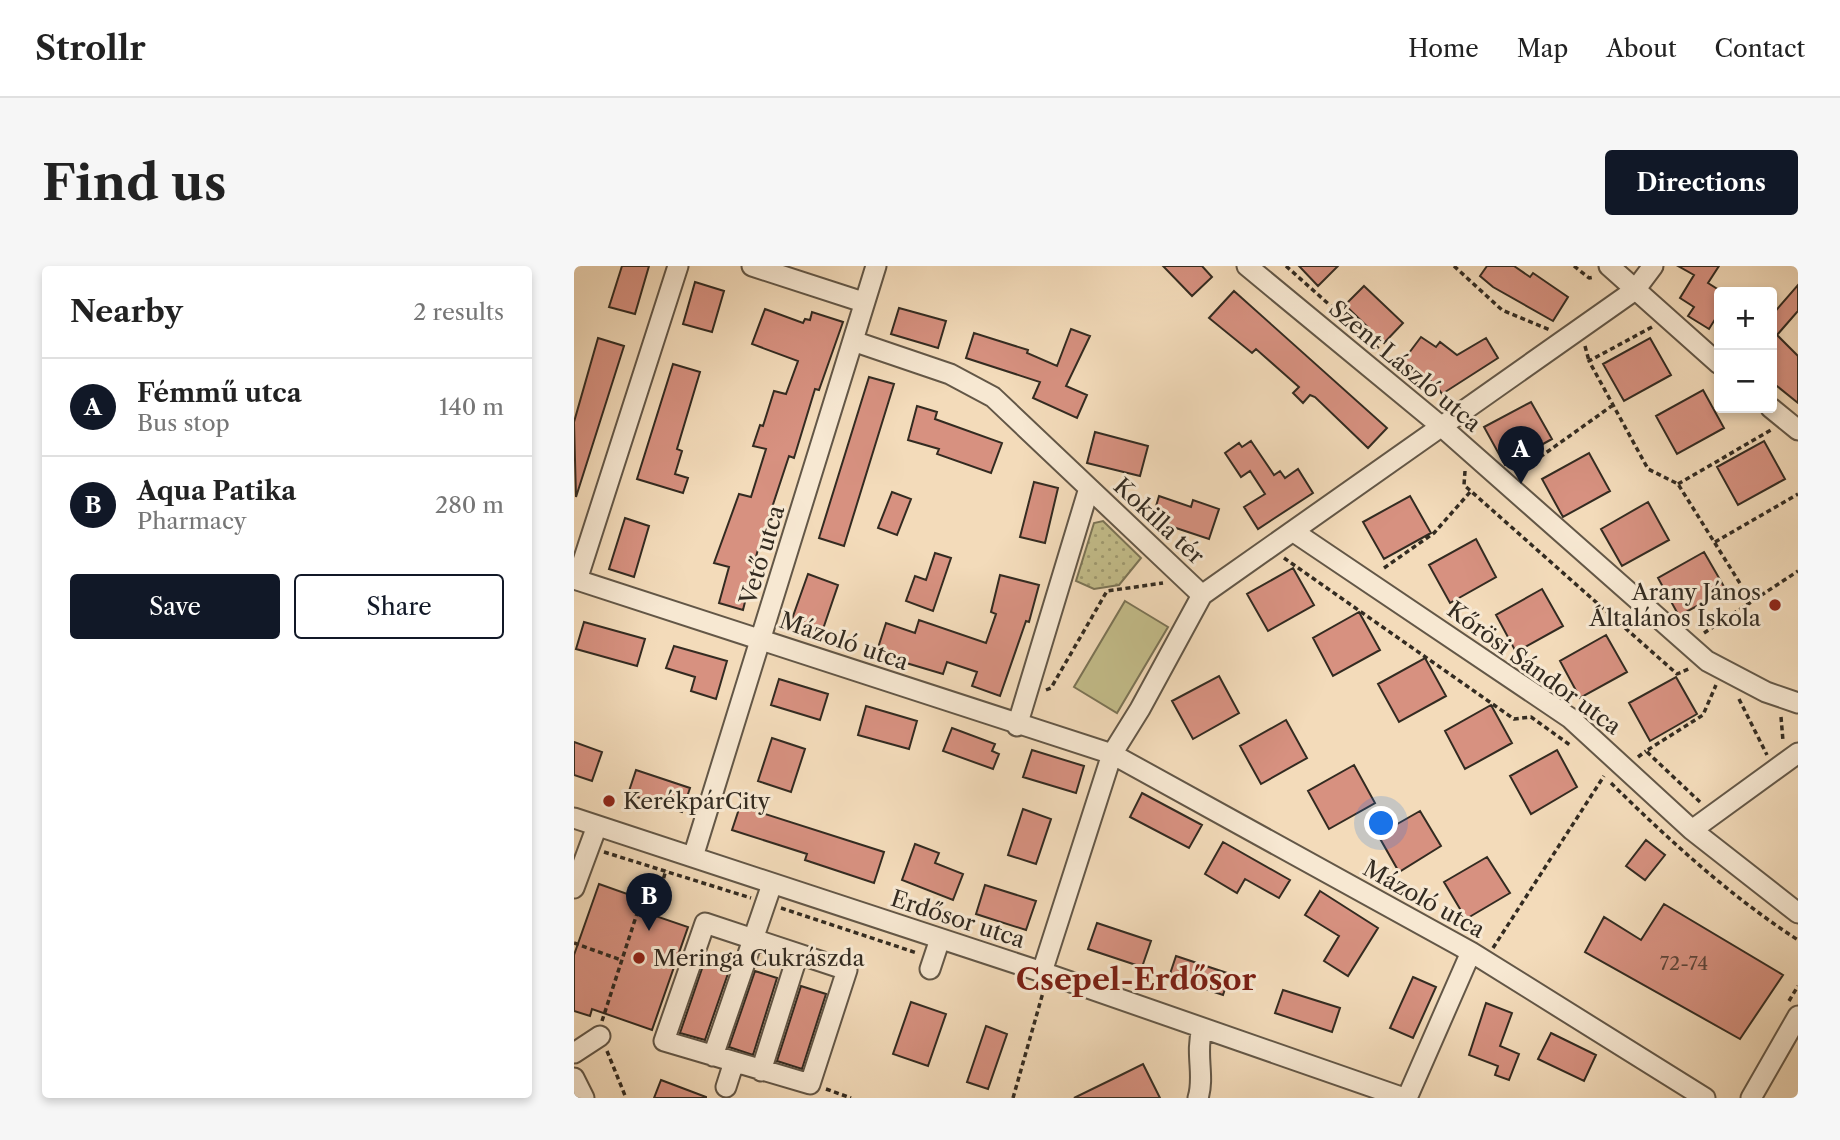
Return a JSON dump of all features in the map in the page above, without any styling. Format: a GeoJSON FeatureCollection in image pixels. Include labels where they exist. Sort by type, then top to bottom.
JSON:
{"type":"FeatureCollection","features":[{"type":"Feature","properties":{"kind":"street"},"geometry":{"type":"LineString","coordinates":[[576,579],[678,266]]}},
{"type":"Feature","properties":{"kind":"street"},"geometry":{"type":"LineString","coordinates":[[752,266],[863,302]]}},
{"type":"Feature","properties":{"kind":"street","name":"Vető utca"},"geometry":{"type":"LineString","coordinates":[[693,857],[876,266]]}},
{"type":"Feature","properties":{"kind":"street","name":"Szent László utca"},"geometry":{"type":"LineString","coordinates":[[1247,266],[1442,428],[1707,662],[1770,684],[1789,707]]}},
{"type":"Feature","properties":{"kind":"street"},"geometry":{"type":"LineString","coordinates":[[1202,595],[1635,290],[1653,266]]}},
{"type":"Feature","properties":{"kind":"street"},"geometry":{"type":"LineString","coordinates":[[1603,271],[1635,290],[1714,360]]}},
{"type":"Feature","properties":{"kind":"street"},"geometry":{"type":"LineString","coordinates":[[853,341],[950,374],[993,397],[1089,488]]}},
{"type":"Feature","properties":{"kind":"street"},"geometry":{"type":"LineString","coordinates":[[1777,413],[1798,430]]}},
{"type":"Feature","properties":{"kind":"street","name":"Kokilla tér"},"geometry":{"type":"LineString","coordinates":[[1017,726],[1028,697],[1089,488],[1202,595],[1140,709],[1112,754],[1037,980]]}},
{"type":"Feature","properties":{"kind":"street","name":"Kőrösi Sándor utca"},"geometry":{"type":"LineString","coordinates":[[1294,531],[1570,718],[1692,830],[1794,905]]}},
{"type":"Feature","properties":{"kind":"street","name":"Mázoló utca"},"geometry":{"type":"LineString","coordinates":[[576,579],[762,638],[1017,726]]}},
{"type":"Feature","properties":{"kind":"street"},"geometry":{"type":"LineString","coordinates":[[1017,726],[1112,754]]}},
{"type":"Feature","properties":{"kind":"street"},"geometry":{"type":"LineString","coordinates":[[1692,830],[1791,750]]}},
{"type":"Feature","properties":{"kind":"street","name":"Mázoló utca"},"geometry":{"type":"LineString","coordinates":[[1112,754],[1480,954],[1705,1098]]}},
{"type":"Feature","properties":{"kind":"street","name":"Erdősor utca"},"geometry":{"type":"LineString","coordinates":[[574,818],[940,939],[1037,980],[1202,1029],[1406,1098]]}},
{"type":"Feature","properties":{"kind":"street"},"geometry":{"type":"LineString","coordinates":[[576,882],[597,826]]}},
{"type":"Feature","properties":{"kind":"street"},"geometry":{"type":"LineString","coordinates":[[713,1056],[772,884]]}},
{"type":"Feature","properties":{"kind":"street"},"geometry":{"type":"LineString","coordinates":[[705,923],[798,954],[847,970],[810,1084],[664,1041],[705,923]]}},
{"type":"Feature","properties":{"kind":"street"},"geometry":{"type":"LineString","coordinates":[[932,964],[940,939]]}},
{"type":"Feature","properties":{"kind":"street"},"geometry":{"type":"LineString","coordinates":[[761,1071],[798,954]]}},
{"type":"Feature","properties":{"kind":"street"},"geometry":{"type":"LineString","coordinates":[[1406,1098],[1480,954]]}},
{"type":"Feature","properties":{"kind":"street"},"geometry":{"type":"LineString","coordinates":[[1751,1098],[1798,1016]]}},
{"type":"Feature","properties":{"kind":"street"},"geometry":{"type":"LineString","coordinates":[[1198,1098],[1201,1083],[1197,1046],[1202,1029]]}},
{"type":"Feature","properties":{"kind":"street"},"geometry":{"type":"LineString","coordinates":[[574,1053],[600,1036]]}},
{"type":"Feature","properties":{"kind":"street"},"geometry":{"type":"LineString","coordinates":[[726,1087],[734,1062]]}},
{"type":"Feature","properties":{"kind":"street"},"geometry":{"type":"LineString","coordinates":[[574,1078],[583,1098]]}},
{"type":"Feature","properties":{"kind":"path"},"geometry":{"type":"LineString","coordinates":[[1286,266],[1388,357]]}},
{"type":"Feature","properties":{"kind":"path"},"geometry":{"type":"LineString","coordinates":[[1454,266],[1502,310],[1551,330]]}},
{"type":"Feature","properties":{"kind":"path"},"geometry":{"type":"LineString","coordinates":[[1574,266],[1589,278],[1603,271]]}},
{"type":"Feature","properties":{"kind":"path"},"geometry":{"type":"LineString","coordinates":[[1589,361],[1657,324]]}},
{"type":"Feature","properties":{"kind":"path"},"geometry":{"type":"LineString","coordinates":[[1584,342],[1589,361],[1648,469],[1678,484],[1751,601]]}},
{"type":"Feature","properties":{"kind":"path"},"geometry":{"type":"LineString","coordinates":[[1512,477],[1613,405]]}},
{"type":"Feature","properties":{"kind":"path"},"geometry":{"type":"LineString","coordinates":[[1678,484],[1776,427]]}},
{"type":"Feature","properties":{"kind":"path"},"geometry":{"type":"LineString","coordinates":[[1461,461],[1465,471],[1464,485],[1677,674],[1691,668],[1700,673]]}},
{"type":"Feature","properties":{"kind":"path"},"geometry":{"type":"LineString","coordinates":[[1374,562],[1384,568],[1434,533],[1471,491]]}},
{"type":"Feature","properties":{"kind":"path"},"geometry":{"type":"LineString","coordinates":[[1715,543],[1798,494]]}},
{"type":"Feature","properties":{"kind":"path"},"geometry":{"type":"LineString","coordinates":[[1279,555],[1514,719],[1531,717],[1578,750]]}},
{"type":"Feature","properties":{"kind":"path"},"geometry":{"type":"LineString","coordinates":[[1711,642],[1701,635],[1798,571]]}},
{"type":"Feature","properties":{"kind":"path"},"geometry":{"type":"LineString","coordinates":[[1028,697],[1051,688],[1107,591],[1186,580]]}},
{"type":"Feature","properties":{"kind":"path"},"geometry":{"type":"LineString","coordinates":[[1708,678],[1726,687]]}},
{"type":"Feature","properties":{"kind":"path"},"geometry":{"type":"LineString","coordinates":[[1634,759],[1703,715],[1717,683]]}},
{"type":"Feature","properties":{"kind":"path"},"geometry":{"type":"LineString","coordinates":[[1746,696],[1735,691],[1767,756]]}},
{"type":"Feature","properties":{"kind":"path"},"geometry":{"type":"LineString","coordinates":[[1789,707],[1791,750]]}},
{"type":"Feature","properties":{"kind":"path"},"geometry":{"type":"LineString","coordinates":[[1646,751],[1701,803]]}},
{"type":"Feature","properties":{"kind":"path"},"geometry":{"type":"LineString","coordinates":[[1595,767],[1709,872],[1762,916],[1798,940]]}},
{"type":"Feature","properties":{"kind":"path"},"geometry":{"type":"LineString","coordinates":[[1480,954],[1604,776]]}},
{"type":"Feature","properties":{"kind":"path"},"geometry":{"type":"LineString","coordinates":[[589,847],[765,902],[932,964]]}},
{"type":"Feature","properties":{"kind":"path"},"geometry":{"type":"LineString","coordinates":[[626,1098],[600,1036],[602,1017],[644,892],[658,897],[672,850]]}},
{"type":"Feature","properties":{"kind":"path"},"geometry":{"type":"LineString","coordinates":[[574,943],[621,960]]}},
{"type":"Feature","properties":{"kind":"path"},"geometry":{"type":"LineString","coordinates":[[1013,1098],[1045,993],[1037,980]]}},
{"type":"Feature","properties":{"kind":"path"},"geometry":{"type":"LineString","coordinates":[[810,1084],[851,1098]]}},
{"type":"Feature","properties":{"kind":"shaded area"},"geometry":{"type":"Polygon","coordinates":[[[1103,521],[1141,558],[1119,585],[1094,589],[1076,581],[1094,523],[1103,521]]]}},
{"type":"Feature","properties":{"kind":"shaded area"},"geometry":{"type":"Polygon","coordinates":[[[1125,601],[1168,627],[1117,713],[1074,687],[1125,601]]]}},
{"type":"Feature","properties":{"kind":"building"},"geometry":{"type":"Polygon","coordinates":[[[622,266],[649,266],[635,314],[609,307],[622,266]]]}},
{"type":"Feature","properties":{"kind":"building"},"geometry":{"type":"Polygon","coordinates":[[[1163,266],[1202,266],[1212,277],[1192,296],[1163,266]]]}},
{"type":"Feature","properties":{"kind":"building"},"geometry":{"type":"Polygon","coordinates":[[[1299,266],[1338,266],[1318,286],[1299,266]]]}},
{"type":"Feature","properties":{"kind":"building"},"geometry":{"type":"Polygon","coordinates":[[[1487,266],[1514,266],[1530,277],[1533,273],[1568,297],[1553,321],[1493,287],[1480,276],[1487,266]]]}},
{"type":"Feature","properties":{"kind":"building"},"geometry":{"type":"Polygon","coordinates":[[[1678,266],[1719,266],[1708,283],[1714,287],[1714,321],[1709,329],[1688,316],[1694,307],[1680,298],[1694,275],[1678,266]]]}},
{"type":"Feature","properties":{"kind":"building"},"geometry":{"type":"Polygon","coordinates":[[[695,282],[724,291],[712,332],[683,324],[695,282]]]}},
{"type":"Feature","properties":{"kind":"building"},"geometry":{"type":"Polygon","coordinates":[[[1798,285],[1798,311],[1777,335],[1777,309],[1798,285]]]}},
{"type":"Feature","properties":{"kind":"building"},"geometry":{"type":"Polygon","coordinates":[[[1364,286],[1403,323],[1384,343],[1345,305],[1364,286]]]}},
{"type":"Feature","properties":{"kind":"building"},"geometry":{"type":"Polygon","coordinates":[[[1234,291],[1387,428],[1368,448],[1315,397],[1310,395],[1303,403],[1293,393],[1299,387],[1256,349],[1252,353],[1209,318],[1234,291]]]}},
{"type":"Feature","properties":{"kind":"building"},"geometry":{"type":"Polygon","coordinates":[[[899,308],[946,321],[938,348],[891,334],[899,308]]]}},
{"type":"Feature","properties":{"kind":"building"},"geometry":{"type":"Polygon","coordinates":[[[765,309],[803,323],[805,319],[810,320],[812,312],[843,322],[819,390],[815,389],[794,458],[789,456],[757,553],[743,610],[719,603],[729,567],[714,563],[739,494],[751,497],[766,449],[753,446],[760,425],[763,426],[774,391],[786,394],[798,361],[752,344],[765,309]]]}},
{"type":"Feature","properties":{"kind":"building"},"geometry":{"type":"Polygon","coordinates":[[[1071,329],[1090,336],[1066,386],[1087,395],[1077,418],[1033,398],[1040,382],[966,358],[974,333],[1028,350],[1027,353],[1057,366],[1071,329]]]}},
{"type":"Feature","properties":{"kind":"building"},"geometry":{"type":"Polygon","coordinates":[[[1777,335],[1798,356],[1798,403],[1777,386],[1777,335]]]}},
{"type":"Feature","properties":{"kind":"building"},"geometry":{"type":"Polygon","coordinates":[[[1421,337],[1436,347],[1440,342],[1457,355],[1486,338],[1498,358],[1442,394],[1436,385],[1403,361],[1421,337]]]}},
{"type":"Feature","properties":{"kind":"building"},"geometry":{"type":"Polygon","coordinates":[[[598,338],[624,346],[576,497],[574,422],[598,338]]]}},
{"type":"Feature","properties":{"kind":"building"},"geometry":{"type":"Polygon","coordinates":[[[1650,338],[1671,375],[1624,401],[1603,364],[1650,338]]]}},
{"type":"Feature","properties":{"kind":"building"},"geometry":{"type":"Polygon","coordinates":[[[673,364],[700,372],[677,449],[682,451],[675,474],[688,478],[683,493],[637,479],[673,364]]]}},
{"type":"Feature","properties":{"kind":"building"},"geometry":{"type":"Polygon","coordinates":[[[869,377],[894,384],[844,546],[819,538],[869,377]]]}},
{"type":"Feature","properties":{"kind":"building"},"geometry":{"type":"Polygon","coordinates":[[[1703,390],[1724,428],[1677,454],[1656,416],[1703,390]]]}},
{"type":"Feature","properties":{"kind":"building"},"geometry":{"type":"Polygon","coordinates":[[[1531,402],[1552,439],[1505,465],[1484,427],[1531,402]]]}},
{"type":"Feature","properties":{"kind":"building"},"geometry":{"type":"Polygon","coordinates":[[[917,406],[937,412],[935,419],[1002,443],[991,473],[937,454],[939,449],[908,440],[917,406]]]}},
{"type":"Feature","properties":{"kind":"building"},"geometry":{"type":"Polygon","coordinates":[[[1095,432],[1148,446],[1140,476],[1087,463],[1095,432]]]}},
{"type":"Feature","properties":{"kind":"building"},"geometry":{"type":"Polygon","coordinates":[[[1251,441],[1274,475],[1280,471],[1285,478],[1298,469],[1313,493],[1258,529],[1244,507],[1265,494],[1250,471],[1241,477],[1225,453],[1239,443],[1242,447],[1251,441]]]}},
{"type":"Feature","properties":{"kind":"building"},"geometry":{"type":"Polygon","coordinates":[[[1764,441],[1785,479],[1738,505],[1717,467],[1764,441]]]}},
{"type":"Feature","properties":{"kind":"building"},"geometry":{"type":"Polygon","coordinates":[[[1589,453],[1610,491],[1563,517],[1542,479],[1589,453]]]}},
{"type":"Feature","properties":{"kind":"building"},"geometry":{"type":"Polygon","coordinates":[[[1034,482],[1058,488],[1045,543],[1020,537],[1034,482]]]}},
{"type":"Feature","properties":{"kind":"building"},"geometry":{"type":"Polygon","coordinates":[[[892,492],[911,499],[897,535],[878,528],[892,492]]]}},
{"type":"Feature","properties":{"kind":"building"},"geometry":{"type":"Polygon","coordinates":[[[1159,496],[1191,507],[1193,500],[1219,509],[1209,539],[1152,520],[1159,496]]]}},
{"type":"Feature","properties":{"kind":"building"},"geometry":{"type":"Polygon","coordinates":[[[1410,496],[1431,533],[1384,559],[1363,522],[1410,496]]]}},
{"type":"Feature","properties":{"kind":"building"},"geometry":{"type":"Polygon","coordinates":[[[1648,502],[1669,540],[1622,566],[1601,529],[1648,502]]]}},
{"type":"Feature","properties":{"kind":"building"},"geometry":{"type":"Polygon","coordinates":[[[625,518],[649,526],[634,577],[609,569],[625,518]]]}},
{"type":"Feature","properties":{"kind":"building"},"geometry":{"type":"Polygon","coordinates":[[[1476,539],[1496,577],[1450,603],[1429,565],[1476,539]]]}},
{"type":"Feature","properties":{"kind":"building"},"geometry":{"type":"Polygon","coordinates":[[[1704,552],[1726,590],[1679,616],[1658,578],[1704,552]]]}},
{"type":"Feature","properties":{"kind":"building"},"geometry":{"type":"Polygon","coordinates":[[[935,553],[951,558],[933,611],[906,601],[915,576],[926,580],[935,553]]]}},
{"type":"Feature","properties":{"kind":"building"},"geometry":{"type":"Polygon","coordinates":[[[1293,568],[1314,605],[1268,631],[1247,594],[1293,568]]]}},
{"type":"Feature","properties":{"kind":"building"},"geometry":{"type":"Polygon","coordinates":[[[808,574],[838,585],[823,629],[792,619],[808,574]]]}},
{"type":"Feature","properties":{"kind":"building"},"geometry":{"type":"Polygon","coordinates":[[[1000,575],[1039,585],[1029,622],[1026,621],[1000,696],[972,686],[977,672],[947,662],[943,674],[876,654],[886,623],[915,633],[919,620],[986,643],[996,614],[991,612],[1000,575]]]}},
{"type":"Feature","properties":{"kind":"building"},"geometry":{"type":"Polygon","coordinates":[[[1542,589],[1563,626],[1516,652],[1496,615],[1542,589]]]}},
{"type":"Feature","properties":{"kind":"building"},"geometry":{"type":"Polygon","coordinates":[[[1359,612],[1380,650],[1333,676],[1313,638],[1359,612]]]}},
{"type":"Feature","properties":{"kind":"building"},"geometry":{"type":"Polygon","coordinates":[[[584,622],[645,639],[637,666],[576,649],[584,622]]]}},
{"type":"Feature","properties":{"kind":"building"},"geometry":{"type":"Polygon","coordinates":[[[1606,635],[1627,672],[1580,698],[1560,661],[1606,635]]]}},
{"type":"Feature","properties":{"kind":"building"},"geometry":{"type":"Polygon","coordinates":[[[674,646],[727,661],[716,699],[691,691],[695,677],[666,668],[674,646]]]}},
{"type":"Feature","properties":{"kind":"building"},"geometry":{"type":"Polygon","coordinates":[[[1425,658],[1446,696],[1399,722],[1378,684],[1425,658]]]}},
{"type":"Feature","properties":{"kind":"building"},"geometry":{"type":"Polygon","coordinates":[[[1219,676],[1239,713],[1193,739],[1172,701],[1219,676]]]}},
{"type":"Feature","properties":{"kind":"building"},"geometry":{"type":"Polygon","coordinates":[[[1676,677],[1697,714],[1650,741],[1629,703],[1676,677]]]}},
{"type":"Feature","properties":{"kind":"building"},"geometry":{"type":"Polygon","coordinates":[[[779,679],[828,694],[820,720],[771,705],[779,679]]]}},
{"type":"Feature","properties":{"kind":"building"},"geometry":{"type":"Polygon","coordinates":[[[1491,705],[1512,743],[1465,769],[1445,731],[1491,705]]]}},
{"type":"Feature","properties":{"kind":"building"},"geometry":{"type":"Polygon","coordinates":[[[866,706],[917,721],[909,749],[858,735],[866,706]]]}},
{"type":"Feature","properties":{"kind":"building"},"geometry":{"type":"Polygon","coordinates":[[[1286,720],[1307,758],[1261,784],[1240,746],[1286,720]]]}},
{"type":"Feature","properties":{"kind":"building"},"geometry":{"type":"Polygon","coordinates":[[[952,728],[995,744],[992,751],[999,754],[993,769],[943,751],[952,728]]]}},
{"type":"Feature","properties":{"kind":"building"},"geometry":{"type":"Polygon","coordinates":[[[772,738],[805,749],[791,792],[758,781],[772,738]]]}},
{"type":"Feature","properties":{"kind":"building"},"geometry":{"type":"Polygon","coordinates":[[[574,742],[602,752],[592,781],[574,775],[574,742]]]}},
{"type":"Feature","properties":{"kind":"building"},"geometry":{"type":"Polygon","coordinates":[[[1032,750],[1084,766],[1076,793],[1023,777],[1032,750]]]}},
{"type":"Feature","properties":{"kind":"building"},"geometry":{"type":"Polygon","coordinates":[[[1557,750],[1577,787],[1531,814],[1510,776],[1557,750]]]}},
{"type":"Feature","properties":{"kind":"building"},"geometry":{"type":"Polygon","coordinates":[[[1354,765],[1375,803],[1329,829],[1308,791],[1354,765]]]}},
{"type":"Feature","properties":{"kind":"building"},"geometry":{"type":"Polygon","coordinates":[[[636,770],[690,788],[682,812],[628,794],[636,770]]]}},
{"type":"Feature","properties":{"kind":"building"},"geometry":{"type":"Polygon","coordinates":[[[1142,793],[1202,825],[1189,848],[1130,817],[1142,793]]]}},
{"type":"Feature","properties":{"kind":"building"},"geometry":{"type":"Polygon","coordinates":[[[740,806],[884,852],[874,883],[805,860],[807,854],[732,830],[740,806]]]}},
{"type":"Feature","properties":{"kind":"building"},"geometry":{"type":"Polygon","coordinates":[[[1023,809],[1051,819],[1036,864],[1008,855],[1023,809]]]}},
{"type":"Feature","properties":{"kind":"building"},"geometry":{"type":"Polygon","coordinates":[[[1420,811],[1441,846],[1399,872],[1378,835],[1420,811]]]}},
{"type":"Feature","properties":{"kind":"building"},"geometry":{"type":"Polygon","coordinates":[[[1646,840],[1665,855],[1645,880],[1626,866],[1646,840]]]}},
{"type":"Feature","properties":{"kind":"building"},"geometry":{"type":"Polygon","coordinates":[[[1223,842],[1290,880],[1279,898],[1245,879],[1237,893],[1205,874],[1223,842]]]}},
{"type":"Feature","properties":{"kind":"building"},"geometry":{"type":"Polygon","coordinates":[[[915,844],[939,853],[935,863],[963,874],[953,900],[902,880],[915,844]]]}},
{"type":"Feature","properties":{"kind":"building"},"geometry":{"type":"Polygon","coordinates":[[[1487,857],[1510,893],[1466,919],[1444,882],[1487,857]]]}},
{"type":"Feature","properties":{"kind":"building"},"geometry":{"type":"Polygon","coordinates":[[[599,884],[636,897],[632,908],[688,927],[652,1030],[592,1009],[590,1016],[574,1011],[574,955],[599,884]]]}},
{"type":"Feature","properties":{"kind":"building"},"geometry":{"type":"Polygon","coordinates":[[[985,885],[1036,901],[1026,930],[976,914],[985,885]]]}},
{"type":"Feature","properties":{"kind":"building"},"geometry":{"type":"Polygon","coordinates":[[[1320,891],[1378,928],[1348,976],[1324,961],[1339,936],[1305,915],[1320,891]]]}},
{"type":"Feature","properties":{"kind":"building"},"geometry":{"type":"Polygon","coordinates":[[[1664,904],[1783,975],[1740,1039],[1585,952],[1604,917],[1641,940],[1664,904]]]}},
{"type":"Feature","properties":{"kind":"building"},"geometry":{"type":"Polygon","coordinates":[[[1097,923],[1151,941],[1142,967],[1088,949],[1097,923]]]}},
{"type":"Feature","properties":{"kind":"building"},"geometry":{"type":"Polygon","coordinates":[[[707,954],[732,962],[705,1040],[680,1033],[707,954]]]}},
{"type":"Feature","properties":{"kind":"building"},"geometry":{"type":"Polygon","coordinates":[[[1176,956],[1230,974],[1223,995],[1169,977],[1176,956]]]}},
{"type":"Feature","properties":{"kind":"building"},"geometry":{"type":"Polygon","coordinates":[[[755,971],[777,978],[753,1055],[729,1047],[755,971]]]}},
{"type":"Feature","properties":{"kind":"building"},"geometry":{"type":"Polygon","coordinates":[[[1413,977],[1436,987],[1413,1038],[1390,1028],[1413,977]]]}},
{"type":"Feature","properties":{"kind":"building"},"geometry":{"type":"Polygon","coordinates":[[[801,986],[826,994],[802,1069],[777,1061],[801,986]]]}},
{"type":"Feature","properties":{"kind":"building"},"geometry":{"type":"Polygon","coordinates":[[[1283,990],[1340,1008],[1332,1032],[1275,1013],[1283,990]]]}},
{"type":"Feature","properties":{"kind":"building"},"geometry":{"type":"Polygon","coordinates":[[[911,1002],[946,1014],[928,1066],[893,1054],[911,1002]]]}},
{"type":"Feature","properties":{"kind":"building"},"geometry":{"type":"Polygon","coordinates":[[[1486,1003],[1512,1013],[1500,1046],[1519,1054],[1509,1080],[1495,1075],[1498,1066],[1469,1055],[1486,1003]]]}},
{"type":"Feature","properties":{"kind":"building"},"geometry":{"type":"Polygon","coordinates":[[[986,1026],[1007,1034],[988,1089],[967,1082],[986,1026]]]}},
{"type":"Feature","properties":{"kind":"building"},"geometry":{"type":"Polygon","coordinates":[[[1551,1033],[1596,1055],[1584,1081],[1538,1059],[1551,1033]]]}},
{"type":"Feature","properties":{"kind":"building"},"geometry":{"type":"Polygon","coordinates":[[[1143,1064],[1160,1098],[1074,1098],[1121,1075],[1143,1064]]]}},
{"type":"Feature","properties":{"kind":"building"},"geometry":{"type":"Polygon","coordinates":[[[661,1080],[706,1097],[706,1098],[654,1098],[661,1080]]]}},
{"type":"Feature","properties":{"kind":"place","name":"Fémmű utca"},"geometry":{"type":"Point","coordinates":[1521,484]}},
{"type":"Feature","properties":{"kind":"place","name":"Arany János Általános Iskola"},"geometry":{"type":"Point","coordinates":[1775,605]}},
{"type":"Feature","properties":{"kind":"place","name":"KerékpárCity"},"geometry":{"type":"Point","coordinates":[609,801]}},
{"type":"Feature","properties":{"kind":"place","name":"Aqua Patika"},"geometry":{"type":"Point","coordinates":[649,931]}},
{"type":"Feature","properties":{"kind":"place","name":"Meringa Cukrászda"},"geometry":{"type":"Point","coordinates":[639,958]}},
{"type":"Feature","properties":{"kind":"district","name":"Csepel-Erdősor"},"geometry":{"type":"Point","coordinates":[1136,980]}}]}
